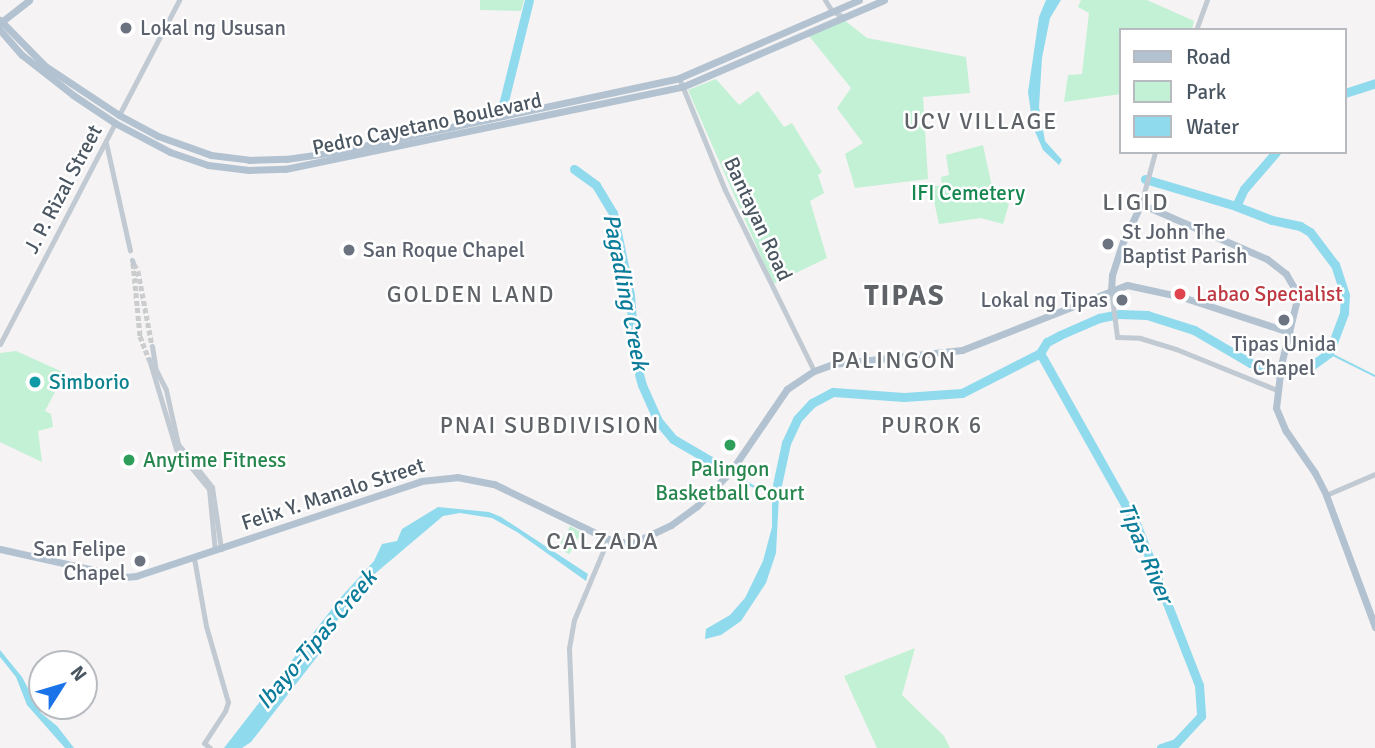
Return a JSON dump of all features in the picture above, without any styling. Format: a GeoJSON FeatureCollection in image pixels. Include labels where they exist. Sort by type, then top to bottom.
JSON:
{"type":"FeatureCollection","features":[{"type":"Feature","properties":{"kind":"main road"},"geometry":{"type":"LineString","coordinates":[[0,24],[29,0]]}},
{"type":"Feature","properties":{"kind":"main road","name":"Pedro Cayetano Boulevard"},"geometry":{"type":"LineString","coordinates":[[113,116],[177,145],[211,155],[286,159],[335,152],[679,78],[859,0]]}},
{"type":"Feature","properties":{"kind":"main road","name":"Pedro Cayetano Boulevard"},"geometry":{"type":"LineString","coordinates":[[0,24],[45,66],[113,116],[170,152],[208,165],[249,170],[285,169],[682,87],[884,0]]}},
{"type":"Feature","properties":{"kind":"main road"},"geometry":{"type":"LineString","coordinates":[[1111,290],[1112,275],[1123,242],[1141,204],[1280,267],[1293,286],[1296,303],[1279,375],[1276,408],[1326,495],[1375,628]]}},
{"type":"Feature","properties":{"kind":"main road","name":"Felix Y. Manalo Street"},"geometry":{"type":"LineString","coordinates":[[0,549],[125,577],[194,558],[421,481],[448,477],[494,484],[608,539],[623,544],[635,542],[660,531],[691,511],[729,474],[784,392],[814,371],[848,361],[962,350],[1127,285],[1146,287],[1289,332]]}},
{"type":"Feature","properties":{"kind":"street","name":"J. P. Rizal Street"},"geometry":{"type":"LineString","coordinates":[[0,344],[106,142],[113,116],[178,0]]}},
{"type":"Feature","properties":{"kind":"street"},"geometry":{"type":"LineString","coordinates":[[825,0],[832,11],[844,16]]}},
{"type":"Feature","properties":{"kind":"street"},"geometry":{"type":"LineString","coordinates":[[1197,28],[1207,0]]}},
{"type":"Feature","properties":{"kind":"street","name":"Bantayan Road"},"geometry":{"type":"LineString","coordinates":[[679,78],[725,190],[814,371]]}},
{"type":"Feature","properties":{"kind":"street"},"geometry":{"type":"LineString","coordinates":[[106,142],[130,250]]}},
{"type":"Feature","properties":{"kind":"street"},"geometry":{"type":"LineString","coordinates":[[1141,204],[1154,154]]}},
{"type":"Feature","properties":{"kind":"street"},"geometry":{"type":"LineString","coordinates":[[1111,290],[1117,337],[1140,338],[1176,349],[1217,369],[1277,390]]}},
{"type":"Feature","properties":{"kind":"street"},"geometry":{"type":"LineString","coordinates":[[152,346],[156,370],[166,390],[178,444],[212,487],[218,550]]}},
{"type":"Feature","properties":{"kind":"street"},"geometry":{"type":"LineString","coordinates":[[149,359],[176,449],[207,485],[218,550]]}},
{"type":"Feature","properties":{"kind":"street"},"geometry":{"type":"LineString","coordinates":[[1326,495],[1375,474]]}},
{"type":"Feature","properties":{"kind":"street"},"geometry":{"type":"LineString","coordinates":[[573,748],[569,648],[574,620],[608,539]]}},
{"type":"Feature","properties":{"kind":"street"},"geometry":{"type":"LineString","coordinates":[[194,558],[206,626],[228,702],[225,712],[204,743],[211,748]]}},
{"type":"Feature","properties":{"kind":"green space"},"geometry":{"type":"Polygon","coordinates":[[[480,0],[524,0],[521,11],[480,10],[480,0]]]}},
{"type":"Feature","properties":{"kind":"green space"},"geometry":{"type":"Polygon","coordinates":[[[1081,0],[1147,0],[1194,21],[1192,28],[1120,28],[1120,94],[1064,102],[1068,75],[1082,74],[1089,13],[1078,7],[1081,0]]]}},
{"type":"Feature","properties":{"kind":"green space"},"geometry":{"type":"Polygon","coordinates":[[[844,20],[867,38],[966,57],[970,93],[923,97],[928,179],[855,188],[845,154],[863,143],[837,108],[851,88],[809,36],[844,20]]]}},
{"type":"Feature","properties":{"kind":"green space"},"geometry":{"type":"Polygon","coordinates":[[[716,79],[739,105],[758,91],[784,127],[792,123],[822,172],[818,175],[824,193],[810,201],[827,258],[773,284],[688,90],[716,79]]]}},
{"type":"Feature","properties":{"kind":"green space","name":"IFI Cemetery"},"geometry":{"type":"Polygon","coordinates":[[[983,145],[994,196],[1009,204],[1003,224],[981,218],[939,224],[931,187],[942,185],[941,177],[949,175],[946,155],[983,145]]]}},
{"type":"Feature","properties":{"kind":"green space"},"geometry":{"type":"Polygon","coordinates":[[[16,351],[65,373],[45,411],[51,414],[53,427],[38,431],[42,462],[0,442],[0,353],[16,351]]]}},
{"type":"Feature","properties":{"kind":"green space"},"geometry":{"type":"Polygon","coordinates":[[[570,526],[581,532],[569,554],[558,548],[570,526]]]}},
{"type":"Feature","properties":{"kind":"green space"},"geometry":{"type":"Polygon","coordinates":[[[915,648],[902,695],[944,736],[950,748],[877,748],[844,676],[915,648]]]}},
{"type":"Feature","properties":{"kind":"water"},"geometry":{"type":"Polygon","coordinates":[[[1046,0],[1061,0],[1050,18],[1042,58],[1039,107],[1045,141],[1062,160],[1059,165],[1043,150],[1033,127],[1028,92],[1039,17],[1046,0]]]}},
{"type":"Feature","properties":{"kind":"water"},"geometry":{"type":"Polygon","coordinates":[[[732,472],[763,491],[773,493],[776,475],[780,476],[776,553],[766,583],[741,621],[721,635],[705,639],[706,629],[730,615],[745,598],[763,561],[772,527],[772,495],[744,484],[730,475],[732,472]]]}},
{"type":"Feature","properties":{"kind":"water","name":"Ibayo-Tipas Creek"},"geometry":{"type":"Polygon","coordinates":[[[438,507],[489,512],[501,517],[588,574],[586,581],[517,532],[492,518],[460,513],[443,516],[371,577],[319,644],[320,653],[251,742],[242,748],[224,748],[342,596],[374,561],[382,544],[397,541],[402,529],[438,507]]]}},
{"type":"Feature","properties":{"kind":"water"},"geometry":{"type":"Polygon","coordinates":[[[0,650],[22,677],[28,688],[28,706],[16,677],[0,657],[0,650]]]}},
{"type":"Feature","properties":{"kind":"water"},"geometry":{"type":"Polygon","coordinates":[[[40,720],[50,720],[57,726],[74,748],[65,748],[40,720]]]}},
{"type":"Feature","properties":{"kind":"waterway","name":"Pagadling Creek"},"geometry":{"type":"LineString","coordinates":[[501,113],[529,0]]}},
{"type":"Feature","properties":{"kind":"waterway"},"geometry":{"type":"LineString","coordinates":[[1347,92],[1375,83]]}},
{"type":"Feature","properties":{"kind":"waterway"},"geometry":{"type":"LineString","coordinates":[[777,485],[786,443],[797,419],[812,403],[833,392],[904,397],[962,393],[1040,353],[1047,342],[1099,318],[1119,314],[1147,315],[1194,330],[1250,363],[1287,372],[1307,369],[1329,353],[1344,313],[1345,295],[1335,265],[1310,232],[1300,226],[1272,220],[1236,206],[1244,189],[1274,154]]}},
{"type":"Feature","properties":{"kind":"waterway","name":"Pagadling Creek"},"geometry":{"type":"LineString","coordinates":[[574,169],[596,185],[613,213],[630,295],[635,359],[642,385],[658,421],[673,439],[730,472]]}},
{"type":"Feature","properties":{"kind":"waterway"},"geometry":{"type":"LineString","coordinates":[[1145,179],[1236,206]]}},
{"type":"Feature","properties":{"kind":"waterway","name":"Tipas River"},"geometry":{"type":"LineString","coordinates":[[1040,353],[1137,526],[1199,685],[1201,716],[1176,743],[1161,748]]}},
{"type":"Feature","properties":{"kind":"waterway"},"geometry":{"type":"LineString","coordinates":[[1329,353],[1375,376]]}},
{"type":"Feature","properties":{"kind":"tunnel"},"geometry":{"type":"LineString","coordinates":[[133,263],[140,336],[149,359]]}},
{"type":"Feature","properties":{"kind":"tunnel"},"geometry":{"type":"LineString","coordinates":[[134,264],[138,271],[152,346]]}},
{"type":"Feature","properties":{"kind":"place","name":"Lokal ng Ususan"},"geometry":{"type":"Point","coordinates":[126,28]}},
{"type":"Feature","properties":{"kind":"place","name":"St John The Baptist Parish"},"geometry":{"type":"Point","coordinates":[1108,244]}},
{"type":"Feature","properties":{"kind":"place","name":"San Roque Chapel"},"geometry":{"type":"Point","coordinates":[349,250]}},
{"type":"Feature","properties":{"kind":"place","name":"Labao Specialist"},"geometry":{"type":"Point","coordinates":[1180,294]}},
{"type":"Feature","properties":{"kind":"place","name":"Lokal ng Tipas"},"geometry":{"type":"Point","coordinates":[1122,300]}},
{"type":"Feature","properties":{"kind":"place","name":"Tipas Unida Chapel"},"geometry":{"type":"Point","coordinates":[1284,320]}},
{"type":"Feature","properties":{"kind":"place","name":"Simborio"},"geometry":{"type":"Point","coordinates":[35,382]}},
{"type":"Feature","properties":{"kind":"place","name":"Palingon Basketball Court"},"geometry":{"type":"Point","coordinates":[730,445]}},
{"type":"Feature","properties":{"kind":"place","name":"Anytime Fitness"},"geometry":{"type":"Point","coordinates":[129,460]}},
{"type":"Feature","properties":{"kind":"place","name":"San Felipe Chapel"},"geometry":{"type":"Point","coordinates":[140,561]}},
{"type":"Feature","properties":{"kind":"district","name":"UCV VILLAGE"},"geometry":{"type":"Point","coordinates":[981,122]}},
{"type":"Feature","properties":{"kind":"district","name":"LIGID"},"geometry":{"type":"Point","coordinates":[1136,203]}},
{"type":"Feature","properties":{"kind":"district","name":"GOLDEN LAND"},"geometry":{"type":"Point","coordinates":[471,295]}},
{"type":"Feature","properties":{"kind":"district","name":"TIPAS"},"geometry":{"type":"Point","coordinates":[905,296]}},
{"type":"Feature","properties":{"kind":"district","name":"PALINGON"},"geometry":{"type":"Point","coordinates":[894,361]}},
{"type":"Feature","properties":{"kind":"district","name":"PNAI SUBDIVISION"},"geometry":{"type":"Point","coordinates":[550,426]}},
{"type":"Feature","properties":{"kind":"district","name":"PUROK 6"},"geometry":{"type":"Point","coordinates":[932,426]}},
{"type":"Feature","properties":{"kind":"district","name":"CALZADA"},"geometry":{"type":"Point","coordinates":[603,542]}}]}
